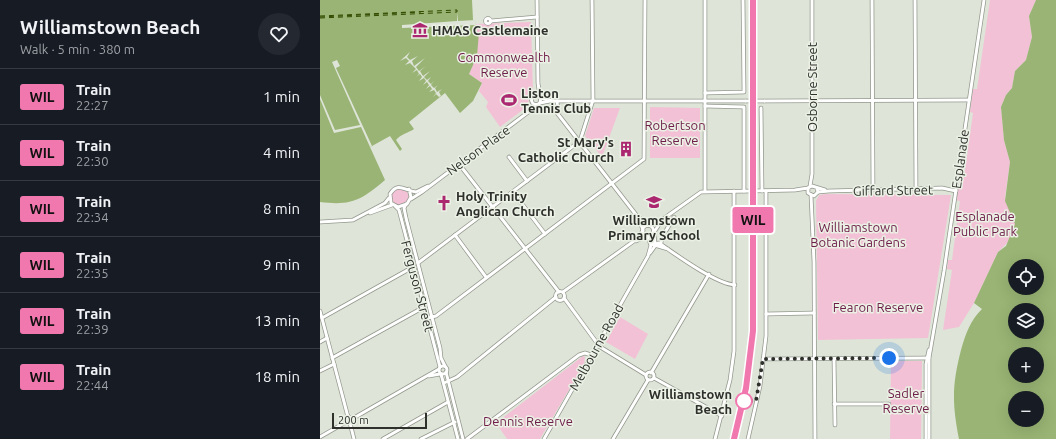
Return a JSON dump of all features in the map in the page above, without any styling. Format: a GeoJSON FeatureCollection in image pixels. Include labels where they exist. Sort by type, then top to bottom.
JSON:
{"type":"FeatureCollection","features":[{"type":"Feature","properties":{"kind":"street"},"geometry":{"type":"LineString","coordinates":[[537,0],[539,104]]}},
{"type":"Feature","properties":{"kind":"street"},"geometry":{"type":"LineString","coordinates":[[418,263],[580,141],[593,100],[592,0]]}},
{"type":"Feature","properties":{"kind":"street"},"geometry":{"type":"LineString","coordinates":[[427,318],[436,316],[645,157],[645,0]]}},
{"type":"Feature","properties":{"kind":"street"},"geometry":{"type":"LineString","coordinates":[[444,383],[457,377],[568,289],[634,241],[643,231],[645,226],[663,219],[694,196],[705,192],[705,0]]}},
{"type":"Feature","properties":{"kind":"street"},"geometry":{"type":"LineString","coordinates":[[705,93],[744,92],[743,0]]}},
{"type":"Feature","properties":{"kind":"street","name":"Osborne Street"},"geometry":{"type":"LineString","coordinates":[[811,195],[814,188],[812,174],[812,0]]}},
{"type":"Feature","properties":{"kind":"street"},"geometry":{"type":"LineString","coordinates":[[872,0],[873,190]]}},
{"type":"Feature","properties":{"kind":"street"},"geometry":{"type":"LineString","coordinates":[[915,0],[916,189]]}},
{"type":"Feature","properties":{"kind":"street","name":"Esplanade"},"geometry":{"type":"LineString","coordinates":[[928,439],[928,358],[956,191],[984,0]]}},
{"type":"Feature","properties":{"kind":"street"},"geometry":{"type":"LineString","coordinates":[[491,20],[538,17]]}},
{"type":"Feature","properties":{"kind":"street"},"geometry":{"type":"LineString","coordinates":[[525,115],[536,92],[538,82]]}},
{"type":"Feature","properties":{"kind":"street"},"geometry":{"type":"LineString","coordinates":[[532,99],[537,96],[554,101]]}},
{"type":"Feature","properties":{"kind":"street"},"geometry":{"type":"LineString","coordinates":[[532,99],[534,105],[554,101],[593,100],[969,100]]}},
{"type":"Feature","properties":{"kind":"street"},"geometry":{"type":"LineString","coordinates":[[554,101],[560,115],[637,216],[643,231],[653,245]]}},
{"type":"Feature","properties":{"kind":"street","name":"Nelson Place"},"geometry":{"type":"LineString","coordinates":[[409,189],[414,192],[418,192],[431,184],[539,104]]}},
{"type":"Feature","properties":{"kind":"street"},"geometry":{"type":"LineString","coordinates":[[705,106],[744,107],[744,191]]}},
{"type":"Feature","properties":{"kind":"street"},"geometry":{"type":"LineString","coordinates":[[749,439],[760,386],[766,314],[761,108]]}},
{"type":"Feature","properties":{"kind":"street"},"geometry":{"type":"LineString","coordinates":[[509,157],[527,181]]}},
{"type":"Feature","properties":{"kind":"street"},"geometry":{"type":"LineString","coordinates":[[459,164],[597,344],[646,375],[648,380]]}},
{"type":"Feature","properties":{"kind":"street","name":"Nelson Place"},"geometry":{"type":"LineString","coordinates":[[411,199],[431,184]]}},
{"type":"Feature","properties":{"kind":"street"},"geometry":{"type":"LineString","coordinates":[[320,222],[347,221],[367,214],[389,205],[394,206],[406,204],[411,199],[409,189],[402,187],[396,188],[392,191],[386,202],[367,214]]}},
{"type":"Feature","properties":{"kind":"street"},"geometry":{"type":"LineString","coordinates":[[814,188],[811,195],[815,439]]}},
{"type":"Feature","properties":{"kind":"street","name":"Giffard Street"},"geometry":{"type":"LineString","coordinates":[[705,192],[795,190],[814,188],[829,191],[945,189],[956,191]]}},
{"type":"Feature","properties":{"kind":"street","name":"Giffard Street"},"geometry":{"type":"LineString","coordinates":[[795,190],[811,195]]}},
{"type":"Feature","properties":{"kind":"street"},"geometry":{"type":"LineString","coordinates":[[716,439],[722,416],[734,352],[734,191]]}},
{"type":"Feature","properties":{"kind":"street"},"geometry":{"type":"LineString","coordinates":[[513,192],[545,234]]}},
{"type":"Feature","properties":{"kind":"street"},"geometry":{"type":"LineString","coordinates":[[389,196],[390,202],[394,206]]}},
{"type":"Feature","properties":{"kind":"street","name":"Ferguson Street"},"geometry":{"type":"LineString","coordinates":[[406,204],[405,213],[441,358],[446,372]]}},
{"type":"Feature","properties":{"kind":"street","name":"Ferguson Street"},"geometry":{"type":"LineString","coordinates":[[394,206],[399,210],[441,374]]}},
{"type":"Feature","properties":{"kind":"street"},"geometry":{"type":"LineString","coordinates":[[637,216],[653,228],[655,242],[653,245]]}},
{"type":"Feature","properties":{"kind":"street"},"geometry":{"type":"LineString","coordinates":[[660,245],[664,233],[674,216]]}},
{"type":"Feature","properties":{"kind":"street"},"geometry":{"type":"LineString","coordinates":[[634,241],[652,235],[663,219]]}},
{"type":"Feature","properties":{"kind":"street"},"geometry":{"type":"LineString","coordinates":[[454,235],[486,277]]}},
{"type":"Feature","properties":{"kind":"street"},"geometry":{"type":"LineString","coordinates":[[655,242],[729,285],[734,285]]}},
{"type":"Feature","properties":{"kind":"street"},"geometry":{"type":"LineString","coordinates":[[653,245],[660,245]]}},
{"type":"Feature","properties":{"kind":"street","name":"Melbourne Road"},"geometry":{"type":"LineString","coordinates":[[544,439],[653,245]]}},
{"type":"Feature","properties":{"kind":"street"},"geometry":{"type":"LineString","coordinates":[[322,318],[413,267]]}},
{"type":"Feature","properties":{"kind":"street"},"geometry":{"type":"LineString","coordinates":[[646,375],[651,373],[709,274]]}},
{"type":"Feature","properties":{"kind":"street"},"geometry":{"type":"LineString","coordinates":[[332,358],[424,307]]}},
{"type":"Feature","properties":{"kind":"street"},"geometry":{"type":"LineString","coordinates":[[320,311],[350,418]]}},
{"type":"Feature","properties":{"kind":"street"},"geometry":{"type":"LineString","coordinates":[[766,314],[814,313]]}},
{"type":"Feature","properties":{"kind":"street"},"geometry":{"type":"LineString","coordinates":[[320,342],[327,338]]}},
{"type":"Feature","properties":{"kind":"street"},"geometry":{"type":"LineString","coordinates":[[468,439],[579,355],[585,353],[591,355]]}},
{"type":"Feature","properties":{"kind":"street"},"geometry":{"type":"LineString","coordinates":[[763,359],[928,358]]}},
{"type":"Feature","properties":{"kind":"street"},"geometry":{"type":"LineString","coordinates":[[834,359],[835,425]]}},
{"type":"Feature","properties":{"kind":"street"},"geometry":{"type":"LineString","coordinates":[[320,371],[334,364]]}},
{"type":"Feature","properties":{"kind":"street"},"geometry":{"type":"LineString","coordinates":[[320,437],[348,422],[350,418],[444,366]]}},
{"type":"Feature","properties":{"kind":"street"},"geometry":{"type":"LineString","coordinates":[[427,376],[446,372],[463,439]]}},
{"type":"Feature","properties":{"kind":"street"},"geometry":{"type":"LineString","coordinates":[[651,373],[654,378],[722,416]]}},
{"type":"Feature","properties":{"kind":"street"},"geometry":{"type":"LineString","coordinates":[[441,374],[458,439]]}},
{"type":"Feature","properties":{"kind":"street"},"geometry":{"type":"LineString","coordinates":[[613,439],[648,380],[654,378]]}},
{"type":"Feature","properties":{"kind":"street"},"geometry":{"type":"LineString","coordinates":[[383,439],[448,402]]}},
{"type":"Feature","properties":{"kind":"street"},"geometry":{"type":"LineString","coordinates":[[834,404],[888,404]]}},
{"type":"Feature","properties":{"kind":"street"},"geometry":{"type":"LineString","coordinates":[[421,439],[454,422],[459,421]]}},
{"type":"Feature","properties":{"kind":"street"},"geometry":{"type":"LineString","coordinates":[[348,422],[354,439]]}},
{"type":"Feature","properties":{"kind":"green space","name":"Esplanade Public Park"},"geometry":{"type":"Polygon","coordinates":[[[990,0],[1036,0],[1029,16],[1032,37],[1026,60],[1015,71],[1012,88],[1006,95],[1001,107],[1004,140],[1010,162],[1005,197],[1015,224],[1008,242],[998,252],[974,303],[959,327],[943,330],[952,270],[947,269],[948,260],[952,260],[960,201],[956,200],[960,177],[964,177],[973,113],[970,112],[973,89],[977,89],[990,0]]]}},
{"type":"Feature","properties":{"kind":"green space","name":"Commonwealth Reserve"},"geometry":{"type":"Polygon","coordinates":[[[531,22],[533,94],[529,97],[528,106],[500,127],[486,107],[488,102],[479,91],[482,83],[469,74],[473,65],[479,32],[476,33],[476,24],[531,22]]]}},
{"type":"Feature","properties":{"kind":"green space","name":"Robertson Reserve"},"geometry":{"type":"Polygon","coordinates":[[[650,107],[700,108],[700,158],[650,158],[650,107]]]}},
{"type":"Feature","properties":{"kind":"green space"},"geometry":{"type":"Polygon","coordinates":[[[594,108],[620,108],[602,157],[585,136],[594,108]]]}},
{"type":"Feature","properties":{"kind":"green space"},"geometry":{"type":"Polygon","coordinates":[[[400,188],[406,191],[409,197],[406,203],[400,206],[394,203],[391,197],[394,191],[400,188]]]}},
{"type":"Feature","properties":{"kind":"green space"},"geometry":{"type":"Polygon","coordinates":[[[819,195],[951,195],[928,338],[818,340],[816,201],[819,195]]]}},
{"type":"Feature","properties":{"kind":"green space"},"geometry":{"type":"Polygon","coordinates":[[[620,317],[648,334],[635,359],[606,342],[620,317]]]}},
{"type":"Feature","properties":{"kind":"green space","name":"Dennis Reserve"},"geometry":{"type":"Polygon","coordinates":[[[583,356],[585,357],[584,364],[540,439],[507,439],[496,423],[583,356]]]}},
{"type":"Feature","properties":{"kind":"green space","name":"Sadler Reserve"},"geometry":{"type":"Polygon","coordinates":[[[891,361],[922,361],[921,439],[890,439],[891,361]]]}},
{"type":"Feature","properties":{"kind":"shaded area"},"geometry":{"type":"Polygon","coordinates":[[[320,0],[472,0],[473,20],[475,20],[476,32],[479,32],[477,56],[469,74],[482,83],[473,101],[460,113],[445,93],[409,122],[414,129],[396,140],[402,149],[400,151],[390,136],[370,147],[385,180],[362,197],[356,200],[340,203],[320,202],[320,0]]]}},
{"type":"Feature","properties":{"kind":"shaded area"},"geometry":{"type":"Polygon","coordinates":[[[1036,0],[1056,0],[1056,439],[959,439],[955,415],[954,394],[961,350],[974,318],[982,309],[974,303],[998,252],[1006,246],[1015,224],[1005,201],[1010,162],[1004,140],[1001,107],[1006,95],[1012,88],[1015,71],[1026,60],[1032,37],[1029,16],[1036,0]]]}},
{"type":"Feature","properties":{"kind":"pier"},"geometry":{"type":"Polygon","coordinates":[[[457,12],[458,21],[475,20],[476,25],[402,28],[402,25],[457,21],[457,12]]]}},
{"type":"Feature","properties":{"kind":"pier"},"geometry":{"type":"Polygon","coordinates":[[[410,52],[407,57],[410,60],[418,56],[412,61],[414,66],[425,58],[416,67],[419,71],[426,66],[420,71],[423,76],[430,71],[424,77],[427,80],[431,77],[428,81],[431,84],[434,81],[431,85],[434,88],[438,85],[435,88],[437,92],[442,89],[439,92],[441,96],[439,97],[436,94],[433,97],[436,93],[434,90],[429,92],[432,89],[430,86],[426,89],[429,85],[427,82],[423,85],[426,81],[424,78],[419,81],[422,77],[420,74],[416,77],[419,74],[417,70],[412,73],[416,69],[410,63],[405,65],[409,61],[406,58],[400,61],[410,52]]]}},
{"type":"Feature","properties":{"kind":"pier"},"geometry":{"type":"Polygon","coordinates":[[[337,60],[340,66],[336,68],[372,146],[370,147],[361,127],[334,133],[320,99],[320,95],[335,130],[360,125],[332,62],[337,60]]]}},
{"type":"Feature","properties":{"kind":"ferry route"},"geometry":{"type":"LineString","coordinates":[[320,16],[457,10],[457,12]]}},
{"type":"Feature","properties":{"kind":"ferry route"},"geometry":{"type":"LineString","coordinates":[[320,17],[421,12]]}},
{"type":"Feature","properties":{"kind":"ferry route"},"geometry":{"type":"LineString","coordinates":[[320,18],[457,12]]}},
{"type":"Feature","properties":{"kind":"railway"},"geometry":{"type":"LineString","coordinates":[[734,439],[747,388],[753,331],[753,0]]}},
{"type":"Feature","properties":{"kind":"train","name":"WIL"},"geometry":{"type":"LineString","coordinates":[[734,439],[739,425],[752,356],[754,307],[753,0]]}},
{"type":"Feature","properties":{"kind":"place","name":"HMAS Castlemaine"},"geometry":{"type":"Point","coordinates":[420,30]}},
{"type":"Feature","properties":{"kind":"place","name":"Liston Tennis Club"},"geometry":{"type":"Point","coordinates":[509,100]}},
{"type":"Feature","properties":{"kind":"place","name":"St Mary's Catholic Church"},"geometry":{"type":"Point","coordinates":[626,149]}},
{"type":"Feature","properties":{"kind":"place","name":"Williamstown Primary School"},"geometry":{"type":"Point","coordinates":[654,202]}},
{"type":"Feature","properties":{"kind":"place","name":"Holy Trinity Anglican Church"},"geometry":{"type":"Point","coordinates":[444,203]}},
{"type":"Feature","properties":{"kind":"place","name":"Williamstown Beach"},"geometry":{"type":"Point","coordinates":[744,401]}},
{"type":"Feature","properties":{"kind":"route"},"geometry":{"type":"LineString","coordinates":[[744,401],[756,401],[760,386],[763,359],[889,358]]}},
{"type":"Feature","properties":{"kind":"park label","name":"Williamstown Botanic Gardens"},"geometry":{"type":"Point","coordinates":[858,234]}},
{"type":"Feature","properties":{"kind":"park label","name":"Fearon Reserve"},"geometry":{"type":"Point","coordinates":[878,307]}}]}
